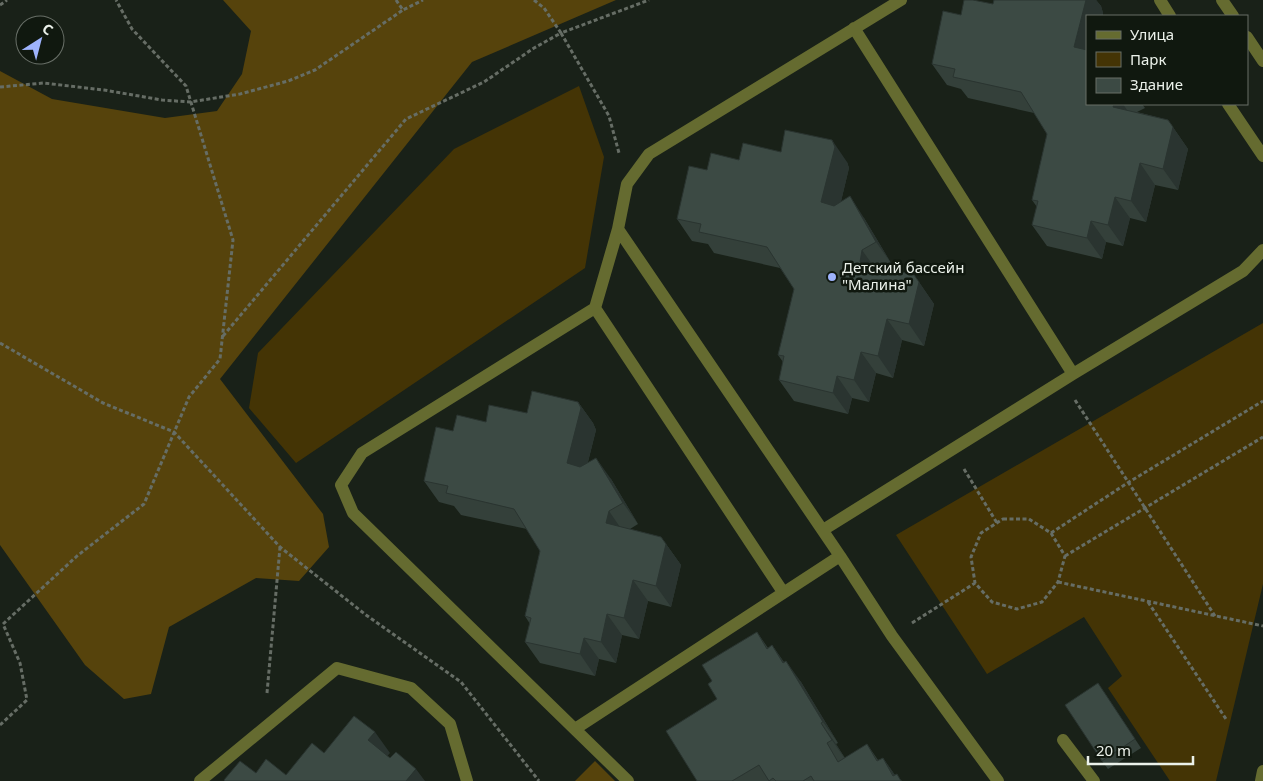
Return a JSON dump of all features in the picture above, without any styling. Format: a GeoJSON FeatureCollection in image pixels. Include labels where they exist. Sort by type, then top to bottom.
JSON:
{"type":"FeatureCollection","features":[{"type":"Feature","properties":{"kind":"lane"},"geometry":{"type":"LineString","coordinates":[[628,781],[353,513],[341,485],[362,453],[595,308],[618,229],[627,184],[649,154],[901,0]]}},
{"type":"Feature","properties":{"kind":"lane"},"geometry":{"type":"LineString","coordinates":[[1160,0],[1169,15]]}},
{"type":"Feature","properties":{"kind":"lane"},"geometry":{"type":"LineString","coordinates":[[1222,0],[1232,15]]}},
{"type":"Feature","properties":{"kind":"lane"},"geometry":{"type":"LineString","coordinates":[[854,28],[1068,377]]}},
{"type":"Feature","properties":{"kind":"lane"},"geometry":{"type":"LineString","coordinates":[[1248,38],[1263,61]]}},
{"type":"Feature","properties":{"kind":"lane"},"geometry":{"type":"LineString","coordinates":[[1229,105],[1263,156]]}},
{"type":"Feature","properties":{"kind":"lane"},"geometry":{"type":"LineString","coordinates":[[618,229],[823,530],[892,636],[998,781]]}},
{"type":"Feature","properties":{"kind":"lane"},"geometry":{"type":"LineString","coordinates":[[823,530],[1068,377],[1243,271],[1263,250]]}},
{"type":"Feature","properties":{"kind":"lane"},"geometry":{"type":"LineString","coordinates":[[595,308],[783,592]]}},
{"type":"Feature","properties":{"kind":"lane"},"geometry":{"type":"LineString","coordinates":[[575,729],[840,556]]}},
{"type":"Feature","properties":{"kind":"lane"},"geometry":{"type":"LineString","coordinates":[[200,781],[337,668],[411,688],[450,724],[467,781]]}},
{"type":"Feature","properties":{"kind":"lane"},"geometry":{"type":"LineString","coordinates":[[1062,740],[1094,781]]}},
{"type":"Feature","properties":{"kind":"lane"},"geometry":{"type":"LineString","coordinates":[[1261,781],[1263,771]]}},
{"type":"Feature","properties":{"kind":"path"},"geometry":{"type":"LineString","coordinates":[[0,5],[7,0]]}},
{"type":"Feature","properties":{"kind":"path"},"geometry":{"type":"LineString","coordinates":[[0,725],[27,700],[20,663],[2,624],[77,556],[144,504],[189,397],[220,358],[233,240],[186,86],[132,29],[116,0]]}},
{"type":"Feature","properties":{"kind":"path"},"geometry":{"type":"LineString","coordinates":[[396,0],[403,10]]}},
{"type":"Feature","properties":{"kind":"path"},"geometry":{"type":"LineString","coordinates":[[0,87],[44,83],[104,90],[162,100],[190,102],[240,94],[288,81],[315,70],[403,10],[424,0]]}},
{"type":"Feature","properties":{"kind":"path"},"geometry":{"type":"LineString","coordinates":[[534,0],[544,8],[561,33],[609,116]]}},
{"type":"Feature","properties":{"kind":"path"},"geometry":{"type":"LineString","coordinates":[[222,336],[406,118],[484,82],[534,48],[561,33],[649,0]]}},
{"type":"Feature","properties":{"kind":"path"},"geometry":{"type":"LineString","coordinates":[[0,343],[103,403],[174,432],[280,547],[366,615],[461,682],[539,781]]}},
{"type":"Feature","properties":{"kind":"path"},"geometry":{"type":"LineString","coordinates":[[1068,377],[1130,482],[1215,616]]}},
{"type":"Feature","properties":{"kind":"path"},"geometry":{"type":"LineString","coordinates":[[1051,533],[1130,482],[1263,402]]}},
{"type":"Feature","properties":{"kind":"path"},"geometry":{"type":"LineString","coordinates":[[1065,556],[1051,533],[1029,519],[1003,519],[981,533],[971,557],[975,583],[992,602],[1017,609],[1042,602],[1058,582],[1065,556],[1263,437]]}},
{"type":"Feature","properties":{"kind":"path"},"geometry":{"type":"LineString","coordinates":[[952,450],[997,523]]}},
{"type":"Feature","properties":{"kind":"path"},"geometry":{"type":"LineString","coordinates":[[264,728],[280,547]]}},
{"type":"Feature","properties":{"kind":"path"},"geometry":{"type":"LineString","coordinates":[[1058,582],[1263,626]]}},
{"type":"Feature","properties":{"kind":"path"},"geometry":{"type":"LineString","coordinates":[[892,636],[975,583]]}},
{"type":"Feature","properties":{"kind":"path"},"geometry":{"type":"LineString","coordinates":[[1148,601],[1226,719]]}},
{"type":"Feature","properties":{"kind":"green space"},"geometry":{"type":"Polygon","coordinates":[[[579,86],[604,157],[585,268],[296,463],[249,408],[258,353],[454,149],[579,86]]]}},
{"type":"Feature","properties":{"kind":"green space"},"geometry":{"type":"Polygon","coordinates":[[[1263,323],[1263,584],[1216,781],[1170,781],[1108,688],[1122,676],[1084,617],[987,674],[896,535],[1263,323]]]}},
{"type":"Feature","properties":{"kind":"shaded area"},"geometry":{"type":"Polygon","coordinates":[[[223,0],[616,0],[472,62],[220,379],[323,514],[329,547],[299,581],[256,578],[169,627],[151,694],[124,699],[85,665],[0,545],[0,71],[52,99],[165,118],[217,111],[242,74],[251,31],[223,0]]]}},
{"type":"Feature","properties":{"kind":"shaded area"},"geometry":{"type":"Polygon","coordinates":[[[595,761],[615,781],[575,781],[595,761]]]}},
{"type":"Feature","properties":{"kind":"building"},"geometry":{"type":"Polygon","coordinates":[[[964,0],[993,4],[994,0],[1086,0],[1074,47],[1086,50],[1086,105],[1114,105],[1113,107],[1168,120],[1173,127],[1163,169],[1140,163],[1131,201],[1115,197],[1108,225],[1091,221],[1087,238],[1032,225],[1038,201],[1032,200],[1047,134],[1021,92],[953,77],[955,69],[932,64],[943,11],[961,15],[964,0]]]}},
{"type":"Feature","properties":{"kind":"building","name":"Детский бассейн \"Малина\""},"geometry":{"type":"Polygon","coordinates":[[[785,130],[832,140],[835,147],[821,202],[834,206],[850,196],[876,242],[862,250],[860,262],[914,275],[919,282],[909,324],[887,319],[878,356],[861,352],[854,380],[837,376],[833,393],[779,380],[784,356],[778,355],[794,289],[767,247],[699,232],[701,224],[677,219],[689,166],[707,170],[711,153],[739,160],[743,143],[781,152],[785,130]]]}},
{"type":"Feature","properties":{"kind":"building"},"geometry":{"type":"Polygon","coordinates":[[[532,391],[578,402],[581,408],[567,463],[580,467],[596,458],[623,503],[609,511],[606,523],[661,537],[666,544],[656,586],[633,580],[624,618],[607,614],[601,642],[584,638],[580,654],[525,642],[531,618],[525,616],[540,551],[514,509],[446,493],[448,486],[424,481],[436,427],[453,431],[457,415],[486,422],[489,405],[527,413],[532,391]]]}},
{"type":"Feature","properties":{"kind":"building"},"geometry":{"type":"Polygon","coordinates":[[[757,632],[767,649],[772,645],[783,663],[786,661],[823,722],[821,723],[832,740],[827,743],[838,762],[867,744],[877,761],[883,758],[893,776],[897,774],[901,781],[814,781],[811,776],[803,781],[776,781],[773,778],[769,781],[759,765],[732,781],[697,781],[666,731],[717,699],[708,684],[712,681],[702,665],[757,632]]]}},
{"type":"Feature","properties":{"kind":"building"},"geometry":{"type":"Polygon","coordinates":[[[1098,683],[1135,739],[1102,761],[1065,705],[1098,683]]]}},
{"type":"Feature","properties":{"kind":"building"},"geometry":{"type":"Polygon","coordinates":[[[354,716],[375,732],[368,740],[390,758],[396,752],[416,769],[406,781],[224,780],[240,761],[256,773],[266,759],[286,775],[312,743],[324,753],[354,716]]]}},
{"type":"Feature","properties":{"kind":"place","name":"Детский бассейн \"Малина\""},"geometry":{"type":"Point","coordinates":[832,277]}}]}
